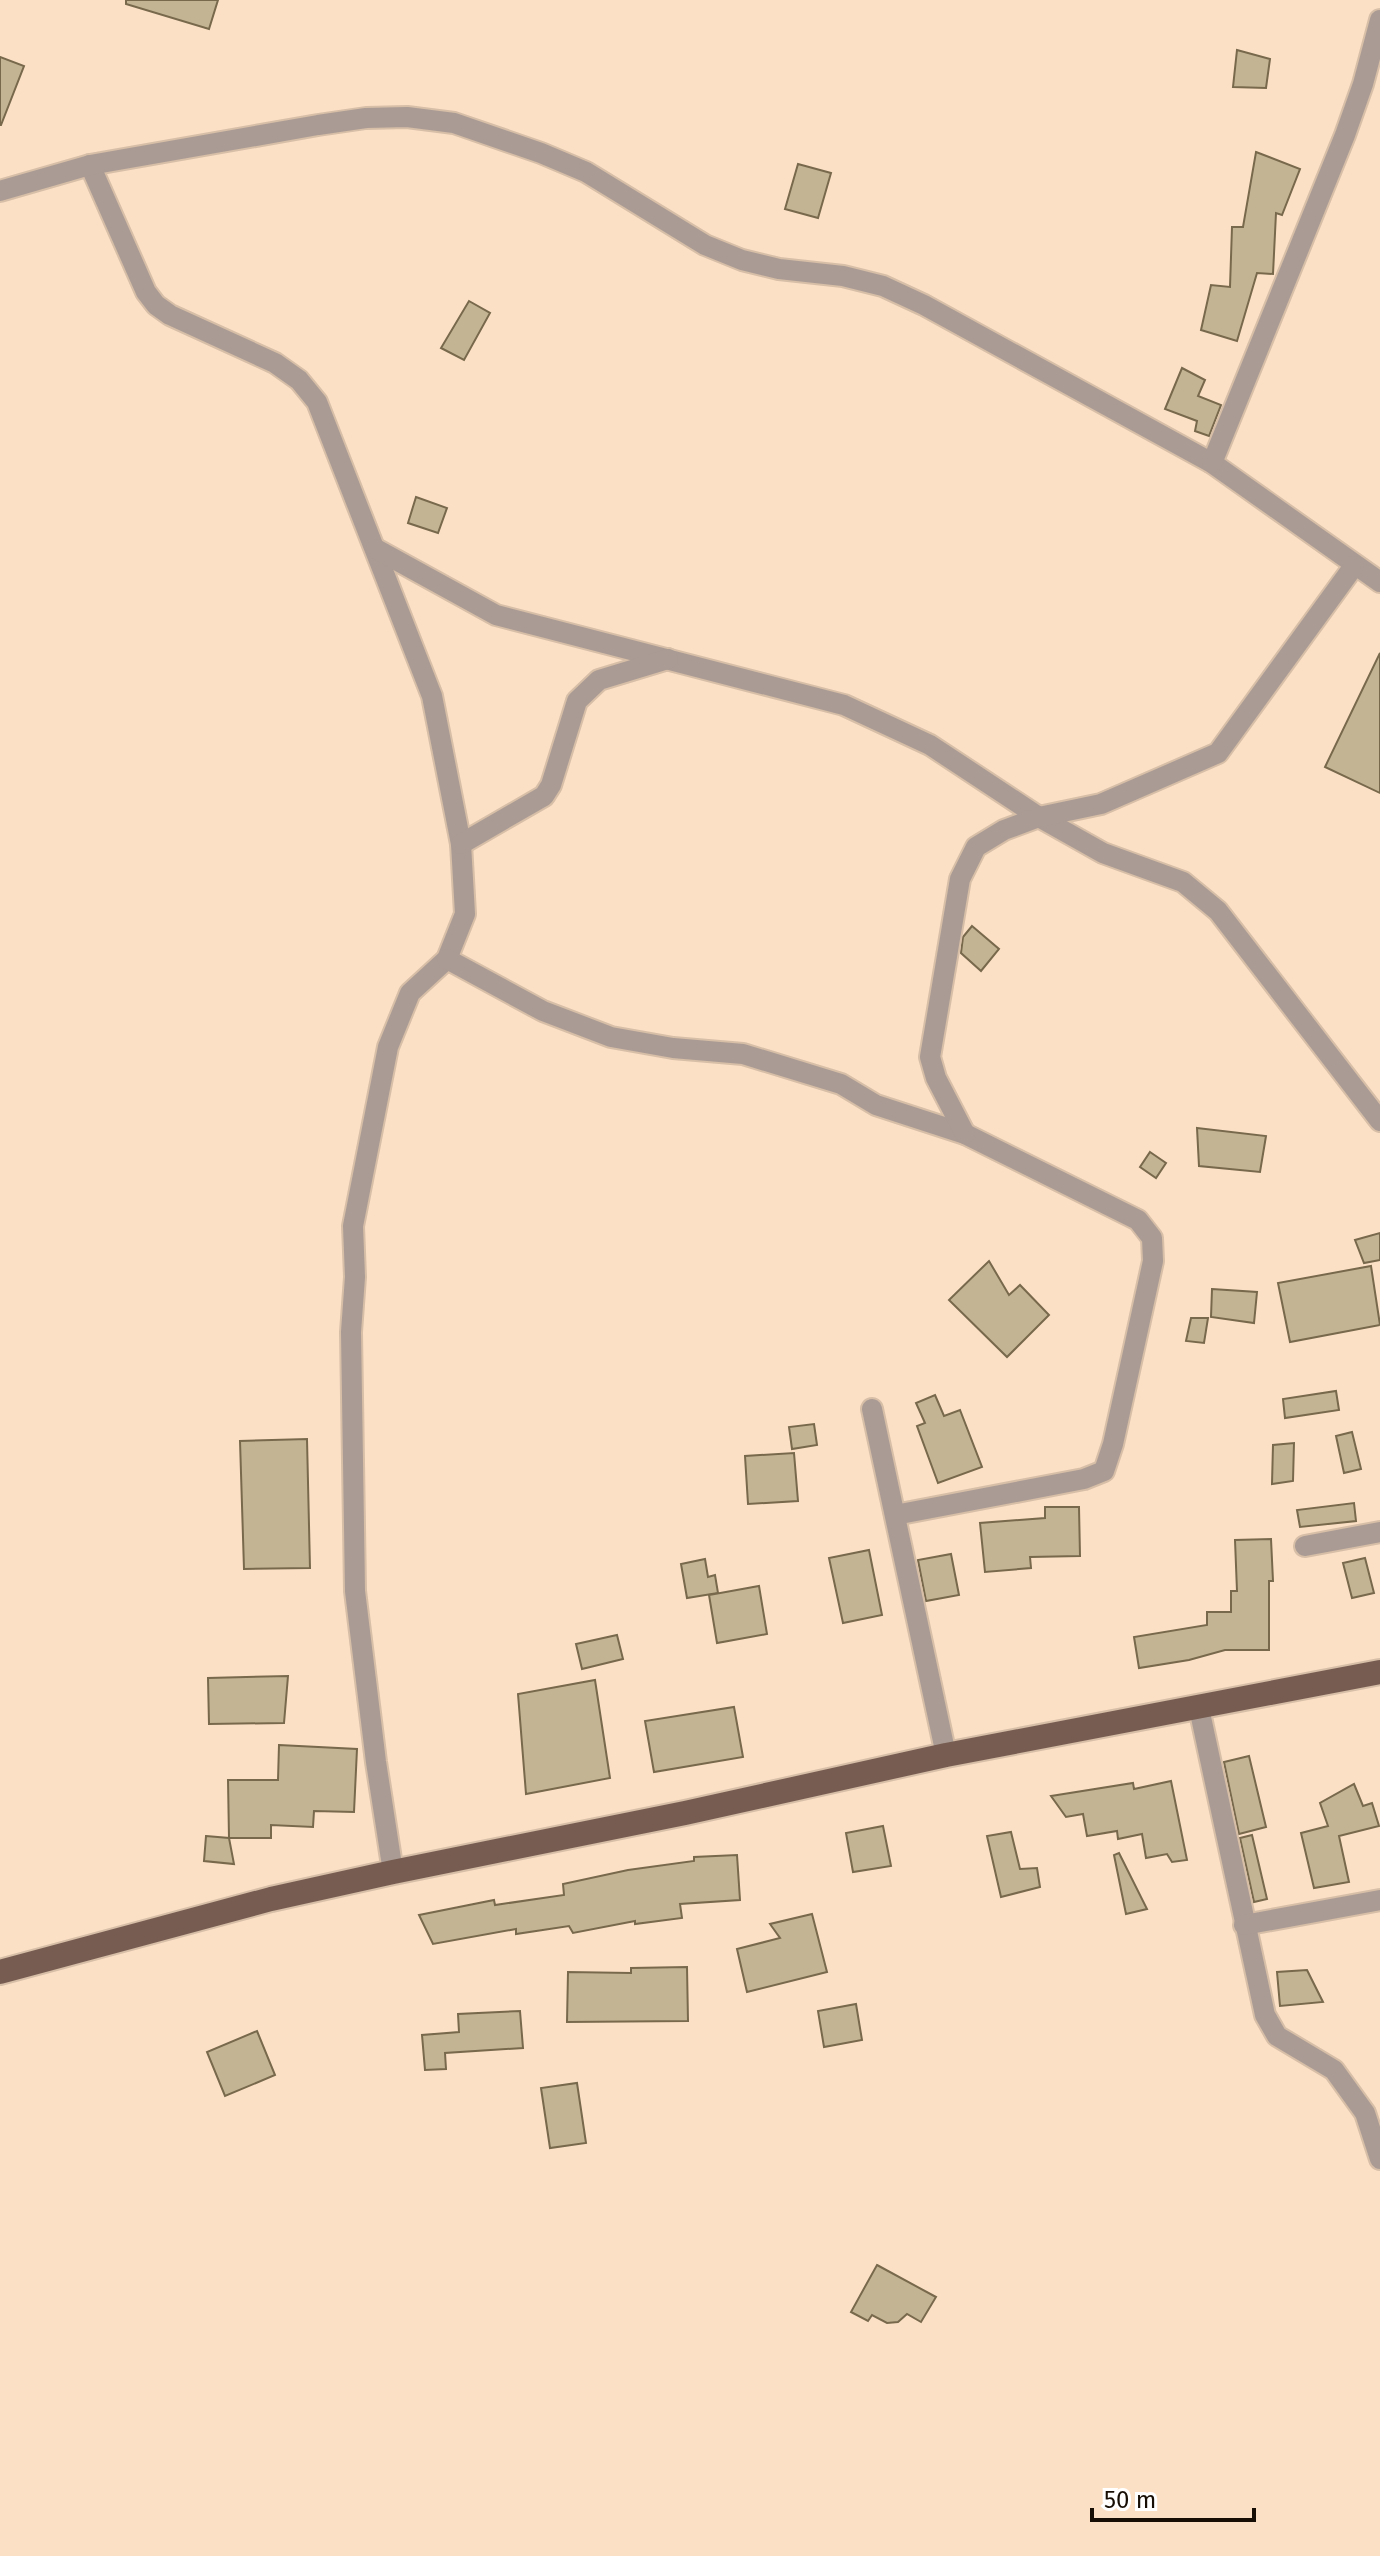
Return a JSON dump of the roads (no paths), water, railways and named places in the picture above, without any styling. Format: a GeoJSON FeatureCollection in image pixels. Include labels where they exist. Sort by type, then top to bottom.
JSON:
{"type":"FeatureCollection","features":[{"type":"Feature","properties":{"kind":"main road"},"geometry":{"type":"LineString","coordinates":[[0,1972],[271,1899],[393,1872],[685,1813],[946,1755],[1380,1672]]}},
{"type":"Feature","properties":{"kind":"street"},"geometry":{"type":"LineString","coordinates":[[1212,463],[1345,135],[1380,20]]}},
{"type":"Feature","properties":{"kind":"street"},"geometry":{"type":"LineString","coordinates":[[0,191],[90,165],[366,118],[407,117],[454,123],[527,147],[586,172],[705,245],[742,260],[779,269],[843,276],[883,286],[924,305],[1212,463],[1380,582]]}},
{"type":"Feature","properties":{"kind":"street"},"geometry":{"type":"LineString","coordinates":[[90,165],[146,292],[156,305],[170,315],[275,363],[299,380],[317,402],[432,696],[461,844],[465,914],[447,959],[410,993],[388,1047],[353,1226],[355,1277],[351,1332],[355,1591],[393,1872]]}},
{"type":"Feature","properties":{"kind":"street"},"geometry":{"type":"LineString","coordinates":[[376,549],[496,615],[844,705],[930,745],[1039,817],[1103,853],[1183,882],[1218,911],[1380,1121]]}},
{"type":"Feature","properties":{"kind":"street"},"geometry":{"type":"LineString","coordinates":[[965,1134],[936,1078],[930,1057],[960,879],[976,847],[1004,830],[1039,817],[1101,804],[1218,753],[1354,566]]}},
{"type":"Feature","properties":{"kind":"street"},"geometry":{"type":"LineString","coordinates":[[461,844],[544,796],[551,785],[577,701],[599,680],[668,659]]}},
{"type":"Feature","properties":{"kind":"street"},"geometry":{"type":"LineString","coordinates":[[447,959],[543,1011],[611,1037],[673,1048],[743,1054],[841,1084],[876,1105],[965,1134],[1138,1220],[1152,1238],[1153,1261],[1113,1444],[1104,1471],[1084,1479],[895,1515]]}},
{"type":"Feature","properties":{"kind":"street"},"geometry":{"type":"LineString","coordinates":[[872,1409],[946,1755]]}},
{"type":"Feature","properties":{"kind":"street"},"geometry":{"type":"LineString","coordinates":[[1305,1546],[1380,1532]]}},
{"type":"Feature","properties":{"kind":"street"},"geometry":{"type":"LineString","coordinates":[[1199,1708],[1265,2015],[1277,2036],[1334,2070],[1365,2113],[1380,2159]]}},
{"type":"Feature","properties":{"kind":"street"},"geometry":{"type":"LineString","coordinates":[[1244,1925],[1380,1900]]}}]}
